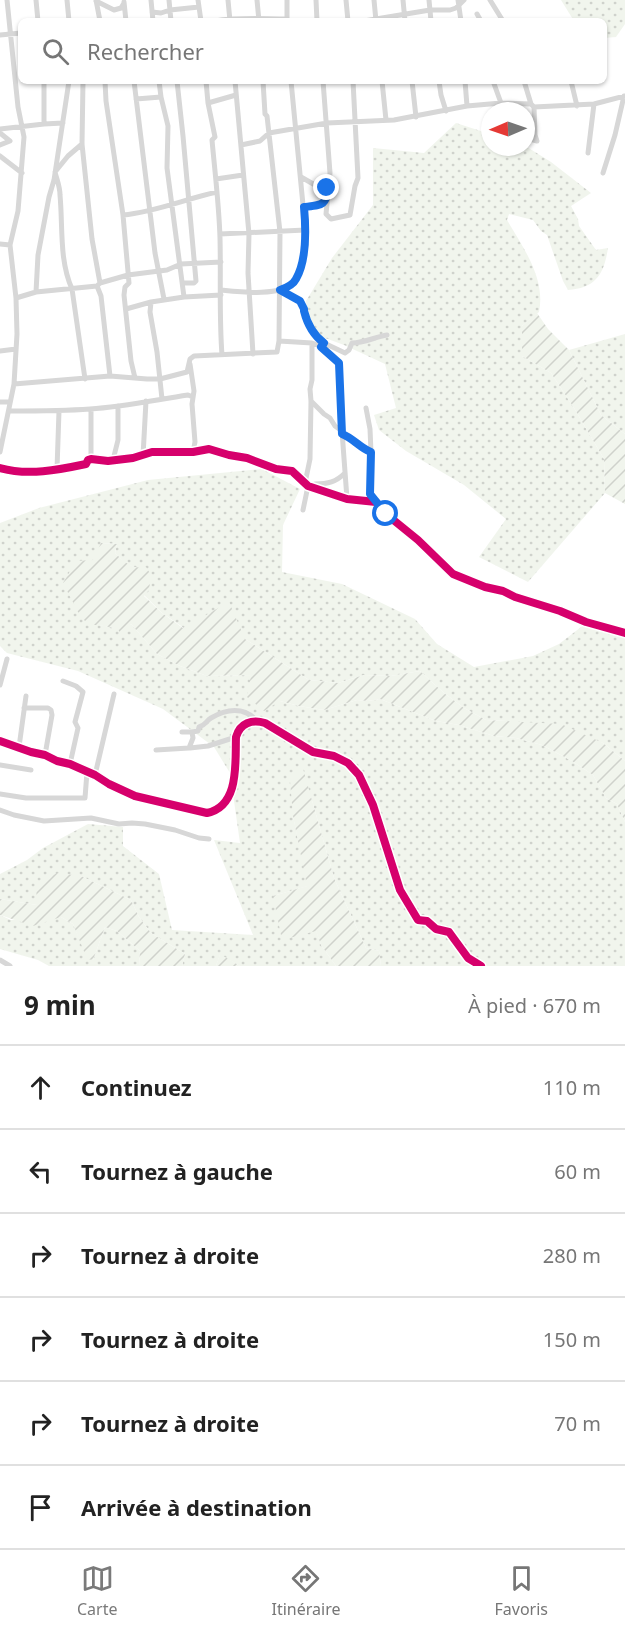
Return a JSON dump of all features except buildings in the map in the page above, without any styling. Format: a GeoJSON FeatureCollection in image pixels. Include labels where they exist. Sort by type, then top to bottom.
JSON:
{"type":"FeatureCollection","features":[{"type":"Feature","properties":{"kind":"street"},"geometry":{"type":"LineString","coordinates":[[0,452],[14,384],[16,298],[10,245],[18,210],[24,137],[6,0]]}},
{"type":"Feature","properties":{"kind":"street"},"geometry":{"type":"LineString","coordinates":[[36,0],[38,18]]}},
{"type":"Feature","properties":{"kind":"street"},"geometry":{"type":"LineString","coordinates":[[66,0],[69,18]]}},
{"type":"Feature","properties":{"kind":"street"},"geometry":{"type":"LineString","coordinates":[[151,0],[153,18]]}},
{"type":"Feature","properties":{"kind":"street"},"geometry":{"type":"LineString","coordinates":[[169,0],[171,18]]}},
{"type":"Feature","properties":{"kind":"street"},"geometry":{"type":"LineString","coordinates":[[228,0],[230,18]]}},
{"type":"Feature","properties":{"kind":"street"},"geometry":{"type":"LineString","coordinates":[[257,0],[259,18]]}},
{"type":"Feature","properties":{"kind":"street"},"geometry":{"type":"LineString","coordinates":[[287,0],[288,18]]}},
{"type":"Feature","properties":{"kind":"street"},"geometry":{"type":"LineString","coordinates":[[316,0],[317,18]]}},
{"type":"Feature","properties":{"kind":"street"},"geometry":{"type":"LineString","coordinates":[[346,0],[348,18]]}},
{"type":"Feature","properties":{"kind":"street"},"geometry":{"type":"LineString","coordinates":[[374,0],[376,18]]}},
{"type":"Feature","properties":{"kind":"street"},"geometry":{"type":"LineString","coordinates":[[403,0],[405,18]]}},
{"type":"Feature","properties":{"kind":"street"},"geometry":{"type":"LineString","coordinates":[[429,0],[431,18]]}},
{"type":"Feature","properties":{"kind":"street"},"geometry":{"type":"LineString","coordinates":[[385,18],[430,10],[450,10],[464,0]]}},
{"type":"Feature","properties":{"kind":"street"},"geometry":{"type":"LineString","coordinates":[[490,0],[501,18]]}},
{"type":"Feature","properties":{"kind":"street"},"geometry":{"type":"LineString","coordinates":[[96,1],[114,10],[121,8],[124,1]]}},
{"type":"Feature","properties":{"kind":"street"},"geometry":{"type":"LineString","coordinates":[[96,1],[99,18]]}},
{"type":"Feature","properties":{"kind":"street"},"geometry":{"type":"LineString","coordinates":[[124,1],[126,18]]}},
{"type":"Feature","properties":{"kind":"street"},"geometry":{"type":"LineString","coordinates":[[152,12],[157,13],[198,3],[200,18]]}},
{"type":"Feature","properties":{"kind":"street"},"geometry":{"type":"LineString","coordinates":[[458,3],[460,18]]}},
{"type":"Feature","properties":{"kind":"street"},"geometry":{"type":"LineString","coordinates":[[477,14],[479,18]]}},
{"type":"Feature","properties":{"kind":"street"},"geometry":{"type":"LineString","coordinates":[[0,34],[18,33]]}},
{"type":"Feature","properties":{"kind":"street"},"geometry":{"type":"LineString","coordinates":[[44,84],[44,124]]}},
{"type":"Feature","properties":{"kind":"street"},"geometry":{"type":"LineString","coordinates":[[36,292],[38,255],[55,172],[69,84]]}},
{"type":"Feature","properties":{"kind":"street"},"geometry":{"type":"LineString","coordinates":[[83,84],[82,144],[110,376]]}},
{"type":"Feature","properties":{"kind":"street"},"geometry":{"type":"LineString","coordinates":[[105,84],[123,215],[129,284],[124,290],[130,360],[135,378]]}},
{"type":"Feature","properties":{"kind":"street"},"geometry":{"type":"LineString","coordinates":[[134,84],[155,253],[164,299]]}},
{"type":"Feature","properties":{"kind":"street"},"geometry":{"type":"LineString","coordinates":[[159,84],[169,134],[167,168],[184,297]]}},
{"type":"Feature","properties":{"kind":"street"},"geometry":{"type":"LineString","coordinates":[[177,84],[196,282],[183,283]]}},
{"type":"Feature","properties":{"kind":"street"},"geometry":{"type":"LineString","coordinates":[[206,84],[215,137],[212,140],[220,234],[222,355]]}},
{"type":"Feature","properties":{"kind":"street"},"geometry":{"type":"LineString","coordinates":[[235,84],[249,234],[248,293],[253,354]]}},
{"type":"Feature","properties":{"kind":"street"},"geometry":{"type":"LineString","coordinates":[[14,384],[110,376],[160,379],[187,372],[190,359],[194,356],[277,352],[280,232],[263,84]]}},
{"type":"Feature","properties":{"kind":"street"},"geometry":{"type":"LineString","coordinates":[[126,309],[164,299],[280,290],[296,280],[304,254],[306,230],[291,84]]}},
{"type":"Feature","properties":{"kind":"street"},"geometry":{"type":"LineString","coordinates":[[323,84],[330,173],[326,214],[328,218],[350,215],[358,178],[353,84]]}},
{"type":"Feature","properties":{"kind":"street"},"geometry":{"type":"LineString","coordinates":[[382,84],[386,120]]}},
{"type":"Feature","properties":{"kind":"street"},"geometry":{"type":"LineString","coordinates":[[412,84],[416,117]]}},
{"type":"Feature","properties":{"kind":"street"},"geometry":{"type":"LineString","coordinates":[[439,84],[446,111]]}},
{"type":"Feature","properties":{"kind":"street"},"geometry":{"type":"LineString","coordinates":[[465,84],[467,106]]}},
{"type":"Feature","properties":{"kind":"street"},"geometry":{"type":"LineString","coordinates":[[494,84],[501,102]]}},
{"type":"Feature","properties":{"kind":"street"},"geometry":{"type":"LineString","coordinates":[[525,84],[532,102]]}},
{"type":"Feature","properties":{"kind":"street"},"geometry":{"type":"LineString","coordinates":[[572,84],[577,106]]}},
{"type":"Feature","properties":{"kind":"street"},"geometry":{"type":"LineString","coordinates":[[208,103],[236,95]]}},
{"type":"Feature","properties":{"kind":"street"},"geometry":{"type":"LineString","coordinates":[[535,105],[577,106],[624,96],[603,173]]}},
{"type":"Feature","properties":{"kind":"street"},"geometry":{"type":"LineString","coordinates":[[136,99],[161,97]]}},
{"type":"Feature","properties":{"kind":"street"},"geometry":{"type":"LineString","coordinates":[[588,153],[594,104]]}},
{"type":"Feature","properties":{"kind":"street"},"geometry":{"type":"LineString","coordinates":[[241,145],[260,141],[269,133],[327,123],[416,117],[481,105]]}},
{"type":"Feature","properties":{"kind":"street"},"geometry":{"type":"LineString","coordinates":[[0,131],[21,126],[63,123]]}},
{"type":"Feature","properties":{"kind":"street"},"geometry":{"type":"LineString","coordinates":[[0,131],[10,141],[0,146],[6,161]]}},
{"type":"Feature","properties":{"kind":"street"},"geometry":{"type":"LineString","coordinates":[[55,172],[82,144]]}},
{"type":"Feature","properties":{"kind":"street"},"geometry":{"type":"LineString","coordinates":[[0,156],[22,173]]}},
{"type":"Feature","properties":{"kind":"street"},"geometry":{"type":"LineString","coordinates":[[55,172],[60,194],[63,258],[67,279],[72,289],[85,379]]}},
{"type":"Feature","properties":{"kind":"street"},"geometry":{"type":"LineString","coordinates":[[216,179],[243,175]]}},
{"type":"Feature","properties":{"kind":"street"},"geometry":{"type":"LineString","coordinates":[[301,177],[321,189],[329,187]]}},
{"type":"Feature","properties":{"kind":"street"},"geometry":{"type":"LineString","coordinates":[[123,215],[142,213],[217,192]]}},
{"type":"Feature","properties":{"kind":"street"},"geometry":{"type":"LineString","coordinates":[[304,207],[320,206],[328,196]]}},
{"type":"Feature","properties":{"kind":"street"},"geometry":{"type":"LineString","coordinates":[[220,234],[306,230]]}},
{"type":"Feature","properties":{"kind":"street"},"geometry":{"type":"LineString","coordinates":[[0,244],[10,245]]}},
{"type":"Feature","properties":{"kind":"street"},"geometry":{"type":"LineString","coordinates":[[16,298],[36,292],[98,285],[128,275],[172,269],[181,264],[220,262]]}},
{"type":"Feature","properties":{"kind":"street"},"geometry":{"type":"LineString","coordinates":[[280,290],[300,301],[307,322],[322,345],[339,363],[347,499]]}},
{"type":"Feature","properties":{"kind":"street"},"geometry":{"type":"LineString","coordinates":[[151,302],[150,312],[162,399]]}},
{"type":"Feature","properties":{"kind":"street"},"geometry":{"type":"LineString","coordinates":[[279,341],[312,343],[345,352],[349,350],[352,343],[387,335]]}},
{"type":"Feature","properties":{"kind":"street"},"geometry":{"type":"LineString","coordinates":[[303,510],[310,459],[312,343]]}},
{"type":"Feature","properties":{"kind":"street"},"geometry":{"type":"LineString","coordinates":[[0,351],[16,349]]}},
{"type":"Feature","properties":{"kind":"street"},"geometry":{"type":"LineString","coordinates":[[190,363],[194,390],[194,452]]}},
{"type":"Feature","properties":{"kind":"street"},"geometry":{"type":"LineString","coordinates":[[10,411],[91,409],[188,395],[193,397]]}},
{"type":"Feature","properties":{"kind":"street"},"geometry":{"type":"LineString","coordinates":[[143,456],[146,401]]}},
{"type":"Feature","properties":{"kind":"street"},"geometry":{"type":"LineString","coordinates":[[311,401],[342,432],[371,452]]}},
{"type":"Feature","properties":{"kind":"street"},"geometry":{"type":"LineString","coordinates":[[0,402],[10,402]]}},
{"type":"Feature","properties":{"kind":"street"},"geometry":{"type":"LineString","coordinates":[[113,460],[117,443],[118,406]]}},
{"type":"Feature","properties":{"kind":"street"},"geometry":{"type":"LineString","coordinates":[[366,408],[370,429],[370,494],[386,514],[418,540],[453,574],[586,622],[625,633]]}},
{"type":"Feature","properties":{"kind":"street"},"geometry":{"type":"LineString","coordinates":[[91,409],[91,459]]}},
{"type":"Feature","properties":{"kind":"street"},"geometry":{"type":"LineString","coordinates":[[57,469],[59,411]]}},
{"type":"Feature","properties":{"kind":"street"},"geometry":{"type":"LineString","coordinates":[[0,468],[30,472],[86,464],[91,459],[108,461],[143,456],[148,453],[194,452],[209,449],[247,458],[276,469],[292,471],[306,483],[347,499],[376,502]]}},
{"type":"Feature","properties":{"kind":"street"},"geometry":{"type":"LineString","coordinates":[[306,483],[325,484],[338,480],[345,473]]}},
{"type":"Feature","properties":{"kind":"street"},"geometry":{"type":"LineString","coordinates":[[315,484],[320,490]]}},
{"type":"Feature","properties":{"kind":"street"},"geometry":{"type":"LineString","coordinates":[[0,685],[7,659]]}},
{"type":"Feature","properties":{"kind":"street"},"geometry":{"type":"LineString","coordinates":[[63,681],[83,692],[75,722],[78,728],[70,764]]}},
{"type":"Feature","properties":{"kind":"street"},"geometry":{"type":"LineString","coordinates":[[95,774],[114,693]]}},
{"type":"Feature","properties":{"kind":"street"},"geometry":{"type":"LineString","coordinates":[[19,747],[26,696]]}},
{"type":"Feature","properties":{"kind":"street"},"geometry":{"type":"LineString","coordinates":[[24,708],[51,710],[45,755]]}},
{"type":"Feature","properties":{"kind":"street"},"geometry":{"type":"LineString","coordinates":[[182,732],[198,731],[199,727],[205,725],[210,719],[230,710],[251,713],[257,721],[275,728],[313,752],[334,756],[348,764],[359,775],[373,805],[400,890],[418,920],[428,921],[436,929],[449,932],[468,958],[481,966]]}},
{"type":"Feature","properties":{"kind":"street"},"geometry":{"type":"LineString","coordinates":[[0,741],[95,774],[109,784],[135,796],[207,813],[214,811],[224,803],[234,783],[238,731],[242,726],[257,721]]}},
{"type":"Feature","properties":{"kind":"street"},"geometry":{"type":"LineString","coordinates":[[190,748],[192,732]]}},
{"type":"Feature","properties":{"kind":"street"},"geometry":{"type":"LineString","coordinates":[[156,750],[208,746],[236,737]]}},
{"type":"Feature","properties":{"kind":"street"},"geometry":{"type":"LineString","coordinates":[[0,765],[31,770]]}},
{"type":"Feature","properties":{"kind":"street"},"geometry":{"type":"LineString","coordinates":[[2,793],[26,798],[85,798],[87,772]]}},
{"type":"Feature","properties":{"kind":"street"},"geometry":{"type":"LineString","coordinates":[[0,810],[44,821],[91,818],[119,824],[132,823],[175,830],[209,839]]}},
{"type":"Feature","properties":{"kind":"street"},"geometry":{"type":"LineString","coordinates":[[0,960],[10,966]]}},
{"type":"Feature","properties":{"kind":"shaded area"},"geometry":{"type":"Polygon","coordinates":[[[561,0],[625,0],[625,24],[616,37],[607,38],[607,18],[572,18],[561,0]]]}},
{"type":"Feature","properties":{"kind":"shaded area"},"geometry":{"type":"Polygon","coordinates":[[[456,123],[481,131],[481,156],[535,156],[535,152],[591,193],[571,206],[579,226],[596,250],[608,248],[604,265],[597,278],[586,286],[568,290],[547,235],[533,220],[509,214],[507,220],[532,264],[539,288],[539,312],[522,326],[522,356],[551,373],[604,459],[605,493],[528,582],[479,557],[506,519],[464,485],[406,451],[379,430],[374,415],[396,408],[385,364],[309,332],[306,301],[332,258],[373,205],[373,148],[424,153],[456,123]]]}},
{"type":"Feature","properties":{"kind":"shaded area"},"geometry":{"type":"Polygon","coordinates":[[[537,313],[548,329],[569,350],[601,415],[625,434],[625,504],[605,493],[604,459],[551,373],[522,356],[522,326],[537,313]]]}},
{"type":"Feature","properties":{"kind":"shaded area"},"geometry":{"type":"Polygon","coordinates":[[[625,334],[625,434],[601,415],[569,350],[625,334]]]}},
{"type":"Feature","properties":{"kind":"shaded area"},"geometry":{"type":"Polygon","coordinates":[[[262,469],[300,489],[283,525],[282,572],[342,584],[415,619],[437,644],[474,667],[533,656],[559,644],[585,624],[625,635],[625,761],[603,743],[507,721],[486,720],[464,708],[420,671],[391,676],[364,675],[338,683],[309,680],[245,639],[184,628],[162,613],[144,595],[140,569],[126,564],[115,553],[117,544],[101,543],[95,624],[118,628],[131,624],[157,654],[180,666],[207,676],[252,675],[280,701],[324,710],[357,700],[380,699],[436,721],[459,725],[494,736],[516,738],[542,745],[572,761],[593,775],[606,798],[617,804],[625,822],[625,966],[381,966],[379,951],[366,948],[334,878],[311,797],[293,816],[308,886],[273,896],[316,930],[321,945],[336,966],[240,966],[220,955],[216,966],[182,966],[185,954],[151,933],[139,917],[131,900],[81,876],[37,905],[0,899],[0,874],[27,860],[43,848],[88,824],[123,827],[123,846],[159,874],[172,930],[253,935],[214,840],[240,843],[230,773],[214,747],[163,709],[78,671],[7,653],[0,646],[0,523],[39,508],[148,480],[262,469]]]}},
{"type":"Feature","properties":{"kind":"shaded area"},"geometry":{"type":"Polygon","coordinates":[[[101,543],[117,544],[115,553],[122,559],[133,566],[146,567],[151,575],[149,590],[144,596],[183,628],[229,602],[245,639],[309,680],[338,683],[364,675],[391,676],[420,671],[464,708],[486,720],[561,724],[603,743],[625,761],[625,822],[617,804],[606,798],[593,775],[542,745],[516,738],[494,736],[459,725],[436,721],[380,699],[357,700],[324,710],[280,701],[264,711],[247,697],[251,675],[207,676],[157,654],[131,624],[120,633],[118,629],[88,625],[78,612],[63,583],[76,561],[93,560],[101,543]]]}},
{"type":"Feature","properties":{"kind":"shaded area"},"geometry":{"type":"Polygon","coordinates":[[[302,765],[334,878],[366,948],[379,951],[381,966],[336,966],[321,945],[316,931],[282,940],[273,896],[307,886],[293,816],[290,781],[302,765]]]}},
{"type":"Feature","properties":{"kind":"shaded area"},"geometry":{"type":"Polygon","coordinates":[[[57,873],[81,876],[131,900],[139,917],[151,933],[185,954],[182,966],[139,966],[140,951],[117,931],[105,927],[93,960],[87,959],[73,924],[61,917],[33,926],[0,915],[0,899],[37,905],[36,884],[57,873]]]}},
{"type":"Feature","properties":{"kind":"shaded area"},"geometry":{"type":"Polygon","coordinates":[[[0,915],[11,920],[61,917],[73,924],[93,960],[105,927],[117,931],[140,951],[139,966],[49,966],[38,960],[0,949],[0,915]]]}},
{"type":"Feature","properties":{"kind":"shaded area"},"geometry":{"type":"Polygon","coordinates":[[[220,954],[240,966],[216,966],[220,954]]]}},
{"type":"Feature","properties":{"kind":"cycle path"},"geometry":{"type":"LineString","coordinates":[[0,468],[21,472],[43,471],[86,464],[91,459],[108,461],[133,458],[152,452],[193,452],[209,449],[247,458],[276,469],[292,471],[308,486],[347,499],[376,502],[386,514],[418,540],[453,574],[586,622],[625,633]]}},
{"type":"Feature","properties":{"kind":"cycle path"},"geometry":{"type":"LineString","coordinates":[[0,741],[70,764],[135,796],[207,813],[218,809],[225,802],[234,782],[236,737],[240,728],[247,723],[265,723],[313,752],[334,756],[348,763],[359,775],[373,805],[400,890],[418,920],[427,921],[436,929],[449,932],[468,958],[481,966]]}},
{"type":"Feature","properties":{"kind":"route"},"geometry":{"type":"LineString","coordinates":[[327,188],[329,187],[328,196],[323,204],[304,207],[306,236],[304,254],[296,280],[280,290],[300,301],[307,322],[324,343],[321,347],[339,363],[342,434],[349,436],[371,452],[370,494],[386,514]]}}]}
